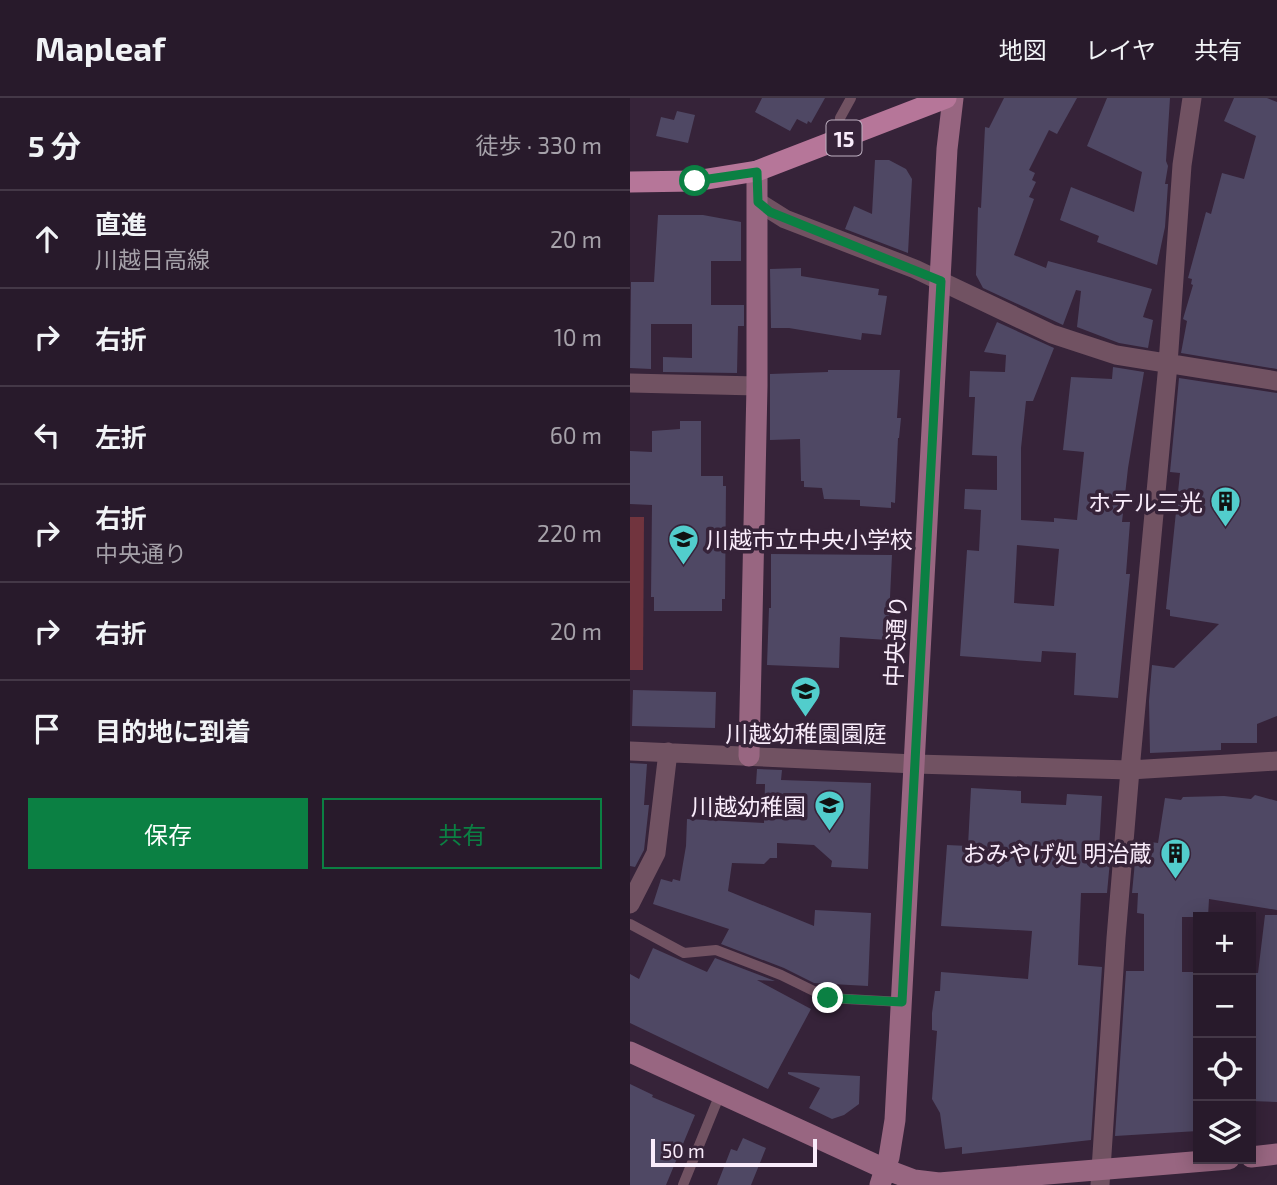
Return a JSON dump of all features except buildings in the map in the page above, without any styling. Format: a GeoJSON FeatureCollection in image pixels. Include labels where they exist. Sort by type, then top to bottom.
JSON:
{"type":"FeatureCollection","features":[{"type":"Feature","properties":{"kind":"main road","name":"15"},"geometry":{"type":"LineString","coordinates":[[630,182],[695,181],[757,172],[946,98]]}},
{"type":"Feature","properties":{"kind":"street","name":"中央通り"},"geometry":{"type":"LineString","coordinates":[[883,1177],[895,1120],[947,149],[953,98]]}},
{"type":"Feature","properties":{"kind":"street"},"geometry":{"type":"LineString","coordinates":[[1100,1178],[1130,770],[1168,364],[1182,165],[1192,98]]}},
{"type":"Feature","properties":{"kind":"street"},"geometry":{"type":"LineString","coordinates":[[749,756],[757,386],[757,172]]}},
{"type":"Feature","properties":{"kind":"street"},"geometry":{"type":"LineString","coordinates":[[758,202],[785,219],[844,240],[941,281],[1052,334],[1116,355],[1277,381]]}},
{"type":"Feature","properties":{"kind":"street"},"geometry":{"type":"LineString","coordinates":[[630,383],[757,386]]}},
{"type":"Feature","properties":{"kind":"street"},"geometry":{"type":"LineString","coordinates":[[630,751],[915,764],[1130,770],[1277,761]]}},
{"type":"Feature","properties":{"kind":"street"},"geometry":{"type":"LineString","coordinates":[[630,904],[656,853],[668,752]]}},
{"type":"Feature","properties":{"kind":"street"},"geometry":{"type":"LineString","coordinates":[[630,1052],[720,1094],[883,1177],[939,1183],[1100,1178],[1195,1164]]}},
{"type":"Feature","properties":{"kind":"street"},"geometry":{"type":"LineString","coordinates":[[1256,1156],[1277,1154]]}},
{"type":"Feature","properties":{"kind":"lane"},"geometry":{"type":"LineString","coordinates":[[838,141],[840,118],[850,98]]}},
{"type":"Feature","properties":{"kind":"lane"},"geometry":{"type":"LineString","coordinates":[[630,924],[684,953],[716,950],[781,975],[828,998],[902,1002]]}},
{"type":"Feature","properties":{"kind":"lane"},"geometry":{"type":"LineString","coordinates":[[682,1185],[720,1094]]}},
{"type":"Feature","properties":{"kind":"shaded area"},"geometry":{"type":"Polygon","coordinates":[[[630,517],[644,517],[643,670],[630,670],[630,517]]]}},
{"type":"Feature","properties":{"kind":"place","name":"ホテル三光"},"geometry":{"type":"Point","coordinates":[1226,529]}},
{"type":"Feature","properties":{"kind":"place","name":"川越市立中央小学校"},"geometry":{"type":"Point","coordinates":[683,566]}},
{"type":"Feature","properties":{"kind":"place","name":"川越幼稚園園庭"},"geometry":{"type":"Point","coordinates":[806,719]}},
{"type":"Feature","properties":{"kind":"place","name":"川越幼稚園"},"geometry":{"type":"Point","coordinates":[829,833]}},
{"type":"Feature","properties":{"kind":"place","name":"おみやげ処 明治蔵"},"geometry":{"type":"Point","coordinates":[1175,880]}},
{"type":"Feature","properties":{"kind":"route"},"geometry":{"type":"LineString","coordinates":[[695,181],[757,172],[758,202],[770,212],[941,281],[902,1002],[828,998]]}}]}
